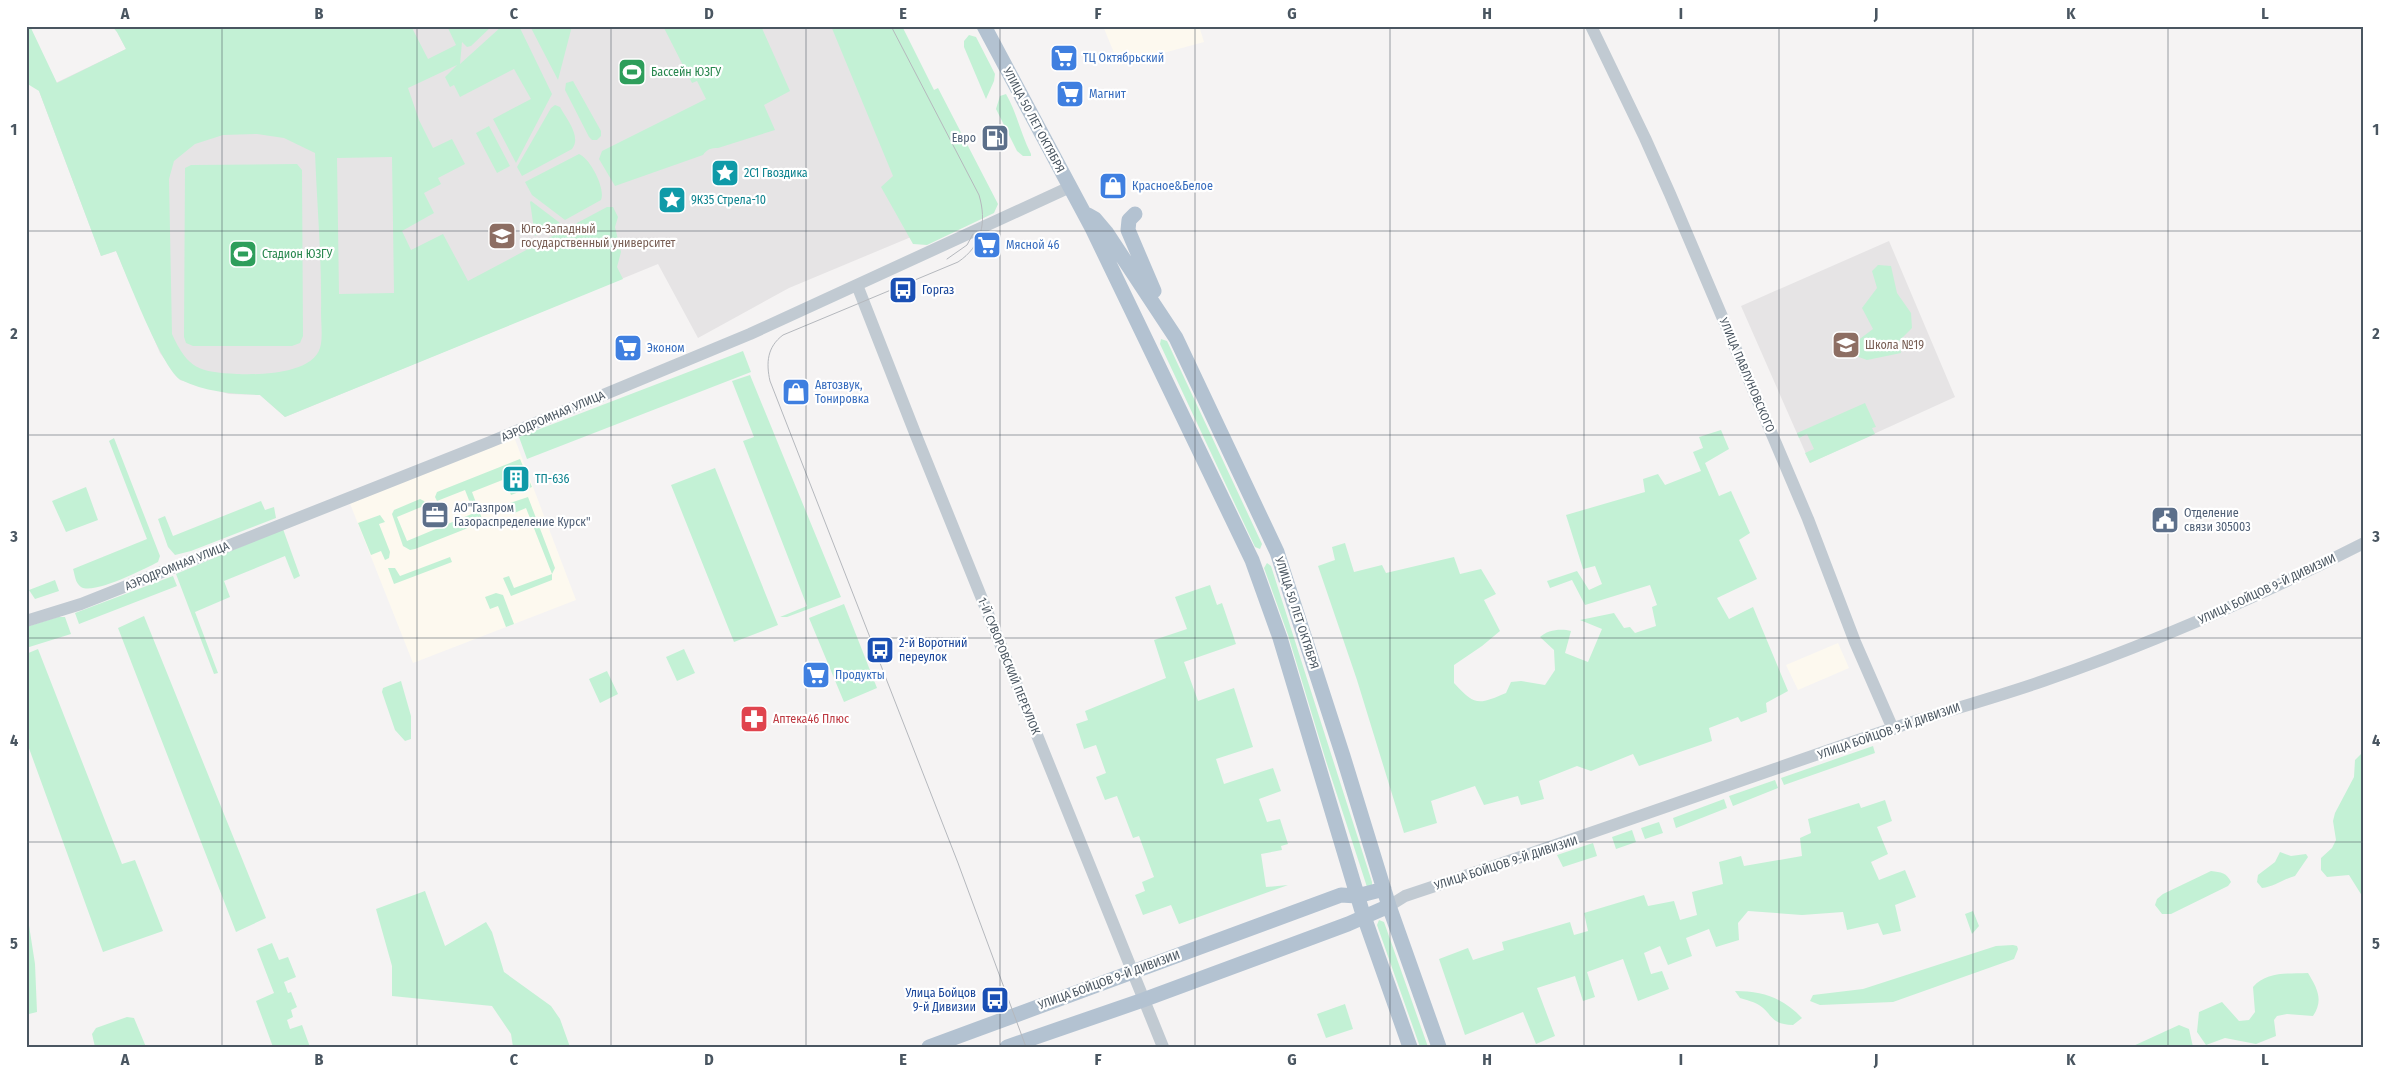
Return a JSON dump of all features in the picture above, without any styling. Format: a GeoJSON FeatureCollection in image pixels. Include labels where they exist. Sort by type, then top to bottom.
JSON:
{"type":"FeatureCollection","features":[{"type":"Feature","properties":{"kind":"main road","name":"УЛИЦА 50 ЛЕТ ОКТЯБРЯ"},"geometry":{"type":"LineString","coordinates":[[984,26],[1084,213],[1252,560],[1280,638],[1363,915],[1410,1047]]}},
{"type":"Feature","properties":{"kind":"main road","name":"УЛИЦА 50 ЛЕТ ОКТЯБРЯ"},"geometry":{"type":"LineString","coordinates":[[1084,213],[1095,219],[1103,228],[1173,334],[1277,552],[1389,906],[1439,1047]]}},
{"type":"Feature","properties":{"kind":"main road"},"geometry":{"type":"LineString","coordinates":[[1135,214],[1129,220],[1128,230],[1173,334]]}},
{"type":"Feature","properties":{"kind":"main road"},"geometry":{"type":"LineString","coordinates":[[1148,343],[1153,331],[1162,328],[1173,334]]}},
{"type":"Feature","properties":{"kind":"main road","name":"УЛИЦА БОЙЦОВ 9-Й ДИВИЗИИ"},"geometry":{"type":"LineString","coordinates":[[929,1047],[1341,895],[1357,896],[1384,889]]}},
{"type":"Feature","properties":{"kind":"main road","name":"УЛИЦА БОЙЦОВ 9-Й ДИВИЗИИ"},"geometry":{"type":"LineString","coordinates":[[1007,1047],[1143,1000],[1348,924],[1363,915],[1389,906]]}},
{"type":"Feature","properties":{"kind":"street","name":"УЛИЦА ПАВЛУНОВСКОГО"},"geometry":{"type":"LineString","coordinates":[[1591,26],[1670,194],[1808,519],[1855,642],[1893,728]]}},
{"type":"Feature","properties":{"kind":"street","name":"АЭРОДРОМНАЯ УЛИЦА"},"geometry":{"type":"LineString","coordinates":[[26,621],[81,604],[490,442],[750,334],[1070,187]]}},
{"type":"Feature","properties":{"kind":"street","name":"1-Й СУВОРОВСКИЙ ПЕРЕУЛОК"},"geometry":{"type":"LineString","coordinates":[[857,285],[1163,1047]]}},
{"type":"Feature","properties":{"kind":"street","name":"УЛИЦА БОЙЦОВ 9-Й ДИВИЗИИ"},"geometry":{"type":"LineString","coordinates":[[1389,906],[1405,896],[1591,835],[1893,728],[2042,681],[2149,642],[2228,608],[2364,543]]}},
{"type":"Feature","properties":{"kind":"street"},"geometry":{"type":"LineString","coordinates":[[1384,889],[1405,896]]}},
{"type":"Feature","properties":{"kind":"shaded area","name":"Юго-Западный государственный университет"},"geometry":{"type":"Polygon","coordinates":[[[112,26],[859,26],[947,222],[789,288],[698,338],[658,264],[285,417],[260,395],[229,394],[180,380],[160,353],[116,251],[101,256],[39,91],[126,49],[112,26]]]}},
{"type":"Feature","properties":{"kind":"shaded area"},"geometry":{"type":"Polygon","coordinates":[[[1103,26],[1199,26],[1204,42],[1119,65],[1103,26]]]}},
{"type":"Feature","properties":{"kind":"shaded area","name":"Школа №19"},"geometry":{"type":"Polygon","coordinates":[[[1889,241],[1955,397],[1810,463],[1741,306],[1889,241]]]}},
{"type":"Feature","properties":{"kind":"shaded area"},"geometry":{"type":"Polygon","coordinates":[[[511,429],[576,600],[413,663],[347,496],[511,429]]]}},
{"type":"Feature","properties":{"kind":"shaded area"},"geometry":{"type":"Polygon","coordinates":[[[1838,643],[1849,668],[1798,690],[1786,665],[1838,643]]]}},
{"type":"Feature","properties":{"kind":"green space"},"geometry":{"type":"Polygon","coordinates":[[[26,26],[30,26],[57,83],[126,49],[112,26],[411,26],[428,59],[456,45],[447,26],[492,26],[471,46],[467,47],[462,42],[460,64],[502,26],[519,26],[552,94],[516,163],[493,119],[531,99],[514,69],[460,97],[454,85],[450,87],[445,77],[457,65],[408,88],[419,120],[433,148],[452,139],[465,164],[438,178],[441,184],[424,193],[434,213],[402,231],[411,250],[443,234],[468,281],[607,207],[613,207],[618,217],[615,227],[621,252],[617,267],[623,279],[285,417],[260,395],[210,390],[181,380],[173,373],[155,341],[116,251],[101,256],[39,91],[26,83],[26,26]],[[257,134],[223,135],[195,144],[174,161],[169,179],[172,334],[190,362],[204,370],[213,372],[271,373],[296,368],[315,357],[321,344],[321,273],[315,153],[284,138],[257,134]],[[392,157],[337,158],[339,294],[394,293],[392,157]]]}},
{"type":"Feature","properties":{"kind":"green space"},"geometry":{"type":"Polygon","coordinates":[[[530,26],[572,26],[558,80],[530,26]]]}},
{"type":"Feature","properties":{"kind":"green space"},"geometry":{"type":"Polygon","coordinates":[[[663,26],[761,26],[790,91],[764,105],[775,130],[718,148],[709,149],[703,155],[615,186],[599,159],[602,151],[706,99],[697,81],[692,83],[663,26]]]}},
{"type":"Feature","properties":{"kind":"green space"},"geometry":{"type":"Polygon","coordinates":[[[831,26],[902,26],[934,90],[938,88],[998,204],[994,213],[927,245],[913,244],[881,187],[893,176],[831,26]]]}},
{"type":"Feature","properties":{"kind":"green space"},"geometry":{"type":"Polygon","coordinates":[[[969,35],[976,37],[995,74],[986,99],[964,47],[964,41],[969,35]]]}},
{"type":"Feature","properties":{"kind":"green space"},"geometry":{"type":"Polygon","coordinates":[[[573,81],[601,131],[601,136],[597,140],[592,140],[589,137],[565,90],[566,83],[573,81]]]}},
{"type":"Feature","properties":{"kind":"green space"},"geometry":{"type":"Polygon","coordinates":[[[1006,94],[1031,156],[1023,156],[1017,151],[996,109],[1000,96],[1006,94]]]}},
{"type":"Feature","properties":{"kind":"green space"},"geometry":{"type":"Polygon","coordinates":[[[555,105],[560,107],[572,128],[575,144],[572,149],[522,176],[517,167],[551,108],[555,105]]]}},
{"type":"Feature","properties":{"kind":"green space"},"geometry":{"type":"Polygon","coordinates":[[[489,126],[510,166],[497,173],[476,133],[489,126]]]}},
{"type":"Feature","properties":{"kind":"green space"},"geometry":{"type":"Polygon","coordinates":[[[579,154],[588,161],[596,174],[601,189],[601,200],[565,220],[532,195],[525,182],[579,154]]]}},
{"type":"Feature","properties":{"kind":"green space","name":"Стадион ЮЗГУ"},"geometry":{"type":"Polygon","coordinates":[[[297,164],[302,170],[303,336],[300,343],[292,346],[193,346],[186,343],[184,337],[185,168],[191,165],[297,164]]]}},
{"type":"Feature","properties":{"kind":"green space"},"geometry":{"type":"Polygon","coordinates":[[[531,201],[560,223],[535,236],[531,201]]]}},
{"type":"Feature","properties":{"kind":"green space"},"geometry":{"type":"Polygon","coordinates":[[[1878,265],[1891,266],[1897,293],[1911,313],[1912,328],[1899,341],[1901,353],[1867,360],[1856,356],[1857,341],[1873,329],[1862,308],[1877,288],[1872,271],[1878,265]]]}},
{"type":"Feature","properties":{"kind":"green space"},"geometry":{"type":"Polygon","coordinates":[[[1161,339],[1167,341],[1262,544],[1260,549],[1255,547],[1160,344],[1161,339]]]}},
{"type":"Feature","properties":{"kind":"green space"},"geometry":{"type":"Polygon","coordinates":[[[743,351],[751,372],[527,459],[519,437],[743,351]]]}},
{"type":"Feature","properties":{"kind":"green space"},"geometry":{"type":"Polygon","coordinates":[[[750,375],[841,597],[787,617],[780,617],[807,606],[743,441],[754,437],[732,381],[750,375]]]}},
{"type":"Feature","properties":{"kind":"green space"},"geometry":{"type":"Polygon","coordinates":[[[1865,403],[1876,427],[1872,428],[1875,434],[1810,463],[1805,453],[1814,449],[1807,434],[1799,438],[1797,433],[1865,403]]]}},
{"type":"Feature","properties":{"kind":"green space"},"geometry":{"type":"Polygon","coordinates":[[[1721,430],[1729,449],[1705,463],[1719,496],[1731,491],[1750,533],[1739,540],[1757,579],[1717,598],[1729,619],[1753,607],[1788,691],[1766,703],[1767,712],[1741,722],[1738,717],[1709,728],[1712,741],[1639,766],[1633,754],[1591,771],[1577,766],[1539,781],[1544,799],[1521,805],[1518,796],[1484,805],[1475,786],[1431,801],[1437,823],[1404,833],[1357,680],[1318,566],[1335,560],[1332,547],[1345,543],[1354,572],[1382,565],[1386,573],[1454,557],[1460,574],[1481,569],[1496,594],[1484,600],[1500,631],[1454,665],[1454,683],[1467,696],[1477,701],[1489,700],[1506,693],[1511,682],[1521,681],[1545,685],[1555,670],[1554,650],[1540,637],[1546,633],[1559,630],[1571,631],[1565,653],[1588,662],[1602,629],[1580,620],[1614,613],[1624,628],[1630,627],[1635,633],[1656,626],[1652,607],[1657,605],[1650,585],[1585,605],[1572,580],[1550,588],[1547,581],[1577,571],[1589,590],[1602,584],[1595,566],[1583,569],[1566,515],[1645,492],[1643,479],[1658,474],[1665,485],[1701,471],[1693,452],[1703,448],[1699,437],[1721,430]]]}},
{"type":"Feature","properties":{"kind":"green space"},"geometry":{"type":"Polygon","coordinates":[[[114,438],[160,556],[158,562],[131,575],[87,589],[81,587],[78,583],[73,569],[147,539],[109,441],[114,438]]]}},
{"type":"Feature","properties":{"kind":"green space"},"geometry":{"type":"Polygon","coordinates":[[[520,459],[532,487],[511,495],[505,479],[472,492],[482,519],[478,524],[410,550],[403,546],[392,514],[394,510],[420,499],[426,505],[397,517],[407,541],[474,513],[465,490],[437,501],[435,497],[437,492],[520,459]],[[517,470],[508,473],[515,488],[524,484],[517,470]]]}},
{"type":"Feature","properties":{"kind":"green space"},"geometry":{"type":"Polygon","coordinates":[[[715,468],[778,625],[734,642],[671,485],[715,468]]]}},
{"type":"Feature","properties":{"kind":"green space"},"geometry":{"type":"Polygon","coordinates":[[[86,487],[98,520],[66,532],[52,501],[86,487]]]}},
{"type":"Feature","properties":{"kind":"green space"},"geometry":{"type":"Polygon","coordinates":[[[528,497],[555,568],[552,574],[526,508],[512,514],[509,507],[510,503],[528,497]]]}},
{"type":"Feature","properties":{"kind":"green space"},"geometry":{"type":"Polygon","coordinates":[[[261,501],[265,510],[274,507],[276,518],[191,551],[175,555],[168,547],[158,519],[165,516],[173,536],[261,501]]]}},
{"type":"Feature","properties":{"kind":"green space"},"geometry":{"type":"Polygon","coordinates":[[[380,515],[385,522],[379,524],[390,552],[389,558],[385,560],[381,551],[371,555],[358,523],[380,515]]]}},
{"type":"Feature","properties":{"kind":"green space"},"geometry":{"type":"Polygon","coordinates":[[[283,529],[300,576],[294,579],[285,556],[224,581],[230,597],[195,612],[218,673],[214,674],[176,574],[283,529]]]}},
{"type":"Feature","properties":{"kind":"green space"},"geometry":{"type":"Polygon","coordinates":[[[450,557],[452,562],[394,584],[388,568],[395,568],[400,576],[450,557]]]}},
{"type":"Feature","properties":{"kind":"green space"},"geometry":{"type":"Polygon","coordinates":[[[1267,563],[1271,566],[1372,882],[1372,885],[1367,887],[1288,635],[1264,568],[1267,563]]]}},
{"type":"Feature","properties":{"kind":"green space"},"geometry":{"type":"Polygon","coordinates":[[[552,574],[552,580],[511,596],[503,578],[509,576],[514,588],[552,574]]]}},
{"type":"Feature","properties":{"kind":"green space"},"geometry":{"type":"Polygon","coordinates":[[[173,576],[177,586],[79,624],[75,613],[173,576]]]}},
{"type":"Feature","properties":{"kind":"green space"},"geometry":{"type":"Polygon","coordinates":[[[55,580],[59,591],[35,599],[29,590],[55,580]]]}},
{"type":"Feature","properties":{"kind":"green space"},"geometry":{"type":"Polygon","coordinates":[[[1210,585],[1217,605],[1222,603],[1236,644],[1184,662],[1198,701],[1234,688],[1253,747],[1216,759],[1224,784],[1273,768],[1281,791],[1259,799],[1267,822],[1280,819],[1288,844],[1281,846],[1282,850],[1261,854],[1266,887],[1288,885],[1179,924],[1171,905],[1143,915],[1135,895],[1145,891],[1142,882],[1154,877],[1139,836],[1133,838],[1117,796],[1105,800],[1096,777],[1106,773],[1096,745],[1084,749],[1076,724],[1088,720],[1085,711],[1166,678],[1154,640],[1187,629],[1175,597],[1210,585]]]}},
{"type":"Feature","properties":{"kind":"green space"},"geometry":{"type":"Polygon","coordinates":[[[496,593],[503,595],[514,624],[506,627],[498,606],[490,609],[485,597],[496,593]]]}},
{"type":"Feature","properties":{"kind":"green space"},"geometry":{"type":"Polygon","coordinates":[[[844,604],[877,688],[844,702],[809,618],[844,604]]]}},
{"type":"Feature","properties":{"kind":"green space"},"geometry":{"type":"Polygon","coordinates":[[[144,616],[266,918],[236,932],[118,628],[144,616]]]}},
{"type":"Feature","properties":{"kind":"green space"},"geometry":{"type":"Polygon","coordinates":[[[58,617],[65,617],[71,634],[26,648],[26,627],[58,617]]]}},
{"type":"Feature","properties":{"kind":"green space"},"geometry":{"type":"Polygon","coordinates":[[[38,649],[122,864],[135,860],[163,931],[103,952],[26,740],[26,654],[38,649]]]}},
{"type":"Feature","properties":{"kind":"green space"},"geometry":{"type":"Polygon","coordinates":[[[684,649],[695,673],[677,681],[666,657],[684,649]]]}},
{"type":"Feature","properties":{"kind":"green space"},"geometry":{"type":"Polygon","coordinates":[[[607,671],[618,694],[600,703],[589,679],[607,671]]]}},
{"type":"Feature","properties":{"kind":"green space"},"geometry":{"type":"Polygon","coordinates":[[[401,681],[411,716],[411,739],[405,741],[395,730],[382,692],[383,688],[401,681]]]}},
{"type":"Feature","properties":{"kind":"green space"},"geometry":{"type":"Polygon","coordinates":[[[1873,746],[1875,753],[1784,785],[1781,778],[1873,746]]]}},
{"type":"Feature","properties":{"kind":"green space"},"geometry":{"type":"Polygon","coordinates":[[[2364,751],[2364,899],[2349,875],[2327,877],[2321,870],[2321,858],[2332,848],[2336,840],[2333,821],[2335,813],[2354,777],[2355,760],[2364,751]]]}},
{"type":"Feature","properties":{"kind":"green space"},"geometry":{"type":"Polygon","coordinates":[[[1775,780],[1778,788],[1733,806],[1729,796],[1775,780]]]}},
{"type":"Feature","properties":{"kind":"green space"},"geometry":{"type":"Polygon","coordinates":[[[1724,799],[1727,808],[1676,828],[1673,818],[1724,799]]]}},
{"type":"Feature","properties":{"kind":"green space"},"geometry":{"type":"Polygon","coordinates":[[[1885,800],[1892,821],[1877,827],[1888,854],[1871,862],[1879,880],[1905,870],[1916,897],[1895,905],[1901,931],[1883,935],[1878,923],[1847,930],[1843,912],[1802,915],[1748,911],[1738,923],[1739,940],[1716,947],[1709,929],[1686,938],[1692,956],[1668,965],[1660,946],[1644,953],[1651,974],[1662,971],[1669,989],[1638,1001],[1623,959],[1587,972],[1595,997],[1583,1001],[1575,976],[1537,988],[1555,1036],[1536,1044],[1523,1012],[1465,1035],[1439,959],[1468,948],[1473,960],[1504,950],[1502,942],[1570,922],[1574,935],[1588,931],[1584,913],[1644,895],[1648,906],[1674,901],[1680,920],[1697,915],[1692,892],[1723,884],[1719,862],[1741,856],[1744,866],[1802,856],[1800,838],[1811,833],[1808,819],[1859,803],[1861,808],[1885,800]]]}},
{"type":"Feature","properties":{"kind":"green space"},"geometry":{"type":"Polygon","coordinates":[[[1659,822],[1663,833],[1645,839],[1641,828],[1659,822]]]}},
{"type":"Feature","properties":{"kind":"green space"},"geometry":{"type":"Polygon","coordinates":[[[1632,830],[1636,842],[1616,849],[1612,837],[1632,830]]]}},
{"type":"Feature","properties":{"kind":"green space"},"geometry":{"type":"Polygon","coordinates":[[[1593,843],[1597,856],[1563,867],[1557,855],[1593,843]]]}},
{"type":"Feature","properties":{"kind":"green space"},"geometry":{"type":"Polygon","coordinates":[[[2280,852],[2291,856],[2306,854],[2308,857],[2295,876],[2262,888],[2257,882],[2258,875],[2275,862],[2280,852]]]}},
{"type":"Feature","properties":{"kind":"green space"},"geometry":{"type":"Polygon","coordinates":[[[2211,871],[2223,874],[2231,882],[2228,886],[2171,914],[2162,914],[2155,905],[2157,899],[2163,894],[2211,871]]]}},
{"type":"Feature","properties":{"kind":"green space"},"geometry":{"type":"Polygon","coordinates":[[[425,891],[445,946],[486,922],[492,932],[504,972],[551,1006],[560,1019],[570,1047],[513,1047],[511,1034],[492,1006],[392,996],[392,966],[376,909],[425,891]]]}},
{"type":"Feature","properties":{"kind":"green space"},"geometry":{"type":"Polygon","coordinates":[[[26,906],[35,964],[37,1012],[29,1014],[29,1033],[26,1039],[26,906]]]}},
{"type":"Feature","properties":{"kind":"green space"},"geometry":{"type":"Polygon","coordinates":[[[1973,911],[1979,926],[1972,934],[1965,914],[1973,911]]]}},
{"type":"Feature","properties":{"kind":"green space"},"geometry":{"type":"Polygon","coordinates":[[[1379,920],[1384,922],[1428,1047],[1420,1047],[1377,925],[1379,920]]]}},
{"type":"Feature","properties":{"kind":"green space"},"geometry":{"type":"Polygon","coordinates":[[[272,943],[279,960],[288,957],[296,977],[284,982],[288,993],[291,992],[297,1007],[291,1010],[293,1017],[287,1020],[290,1029],[302,1025],[310,1047],[273,1047],[256,1001],[274,993],[257,949],[272,943]]]}},
{"type":"Feature","properties":{"kind":"green space"},"geometry":{"type":"Polygon","coordinates":[[[1996,946],[2017,946],[2018,949],[2014,959],[1893,1002],[1820,1005],[1810,1001],[1813,995],[1863,989],[1996,946]]]}},
{"type":"Feature","properties":{"kind":"green space"},"geometry":{"type":"Polygon","coordinates":[[[2308,973],[2319,999],[2313,1016],[2287,1014],[2277,1016],[2274,1020],[2276,1036],[2256,1044],[2225,1038],[2206,1045],[2197,1032],[2199,1012],[2222,1002],[2239,1021],[2249,1020],[2255,1012],[2253,987],[2259,982],[2278,974],[2308,973]]]}},
{"type":"Feature","properties":{"kind":"green space"},"geometry":{"type":"Polygon","coordinates":[[[1735,991],[1755,992],[1772,997],[1787,1005],[1802,1018],[1793,1025],[1780,1023],[1757,1004],[1740,998],[1735,991]]]}},
{"type":"Feature","properties":{"kind":"green space"},"geometry":{"type":"Polygon","coordinates":[[[1345,1004],[1353,1029],[1326,1038],[1317,1014],[1345,1004]]]}},
{"type":"Feature","properties":{"kind":"green space"},"geometry":{"type":"Polygon","coordinates":[[[127,1017],[134,1018],[146,1047],[95,1047],[92,1034],[96,1028],[127,1017]]]}},
{"type":"Feature","properties":{"kind":"green space"},"geometry":{"type":"Polygon","coordinates":[[[2179,1025],[2189,1029],[2193,1047],[2131,1047],[2179,1025]]]}},
{"type":"Feature","properties":{"kind":"tram line"},"geometry":{"type":"LineString","coordinates":[[891,26],[979,195],[982,215],[980,233],[973,249],[958,262],[783,335],[771,350],[768,362],[769,374],[770,381],[958,863],[1026,1047]]}},
{"type":"Feature","properties":{"kind":"tram line"},"geometry":{"type":"LineString","coordinates":[[947,259],[967,245],[973,234]]}},
{"type":"Feature","properties":{"kind":"place","name":"ТЦ Октябрьский"},"geometry":{"type":"Point","coordinates":[1064,58]}},
{"type":"Feature","properties":{"kind":"place","name":"Бассейн ЮЗГУ"},"geometry":{"type":"Point","coordinates":[632,72]}},
{"type":"Feature","properties":{"kind":"place","name":"Магнит"},"geometry":{"type":"Point","coordinates":[1070,94]}},
{"type":"Feature","properties":{"kind":"place","name":"Евро"},"geometry":{"type":"Point","coordinates":[995,138]}},
{"type":"Feature","properties":{"kind":"place","name":"2С1 Гвоздика"},"geometry":{"type":"Point","coordinates":[725,173]}},
{"type":"Feature","properties":{"kind":"place","name":"Красное&Белое"},"geometry":{"type":"Point","coordinates":[1113,186]}},
{"type":"Feature","properties":{"kind":"place","name":"9К35 Стрела-10"},"geometry":{"type":"Point","coordinates":[672,200]}},
{"type":"Feature","properties":{"kind":"place","name":"Юго-Западный государственный университет"},"geometry":{"type":"Point","coordinates":[502,236]}},
{"type":"Feature","properties":{"kind":"place","name":"Мясной 46"},"geometry":{"type":"Point","coordinates":[987,245]}},
{"type":"Feature","properties":{"kind":"place","name":"Стадион ЮЗГУ"},"geometry":{"type":"Point","coordinates":[243,254]}},
{"type":"Feature","properties":{"kind":"place","name":"Горгаз"},"geometry":{"type":"Point","coordinates":[903,290]}},
{"type":"Feature","properties":{"kind":"place","name":"Школа №19"},"geometry":{"type":"Point","coordinates":[1846,345]}},
{"type":"Feature","properties":{"kind":"place","name":"Эконом"},"geometry":{"type":"Point","coordinates":[628,348]}},
{"type":"Feature","properties":{"kind":"place","name":"Автозвук, Тонировка"},"geometry":{"type":"Point","coordinates":[796,392]}},
{"type":"Feature","properties":{"kind":"place","name":"ТП-636"},"geometry":{"type":"Point","coordinates":[516,479]}},
{"type":"Feature","properties":{"kind":"place","name":"АО\"Газпром Газораспределение Курск\""},"geometry":{"type":"Point","coordinates":[435,515]}},
{"type":"Feature","properties":{"kind":"place","name":"Отделение связи 305003"},"geometry":{"type":"Point","coordinates":[2165,520]}},
{"type":"Feature","properties":{"kind":"place","name":"2-й Воротний переулок"},"geometry":{"type":"Point","coordinates":[880,650]}},
{"type":"Feature","properties":{"kind":"place","name":"Продукты"},"geometry":{"type":"Point","coordinates":[816,675]}},
{"type":"Feature","properties":{"kind":"place","name":"Аптека46 Плюс"},"geometry":{"type":"Point","coordinates":[754,719]}},
{"type":"Feature","properties":{"kind":"place","name":"Улица Бойцов 9-й Дивизии"},"geometry":{"type":"Point","coordinates":[995,1000]}}]}
